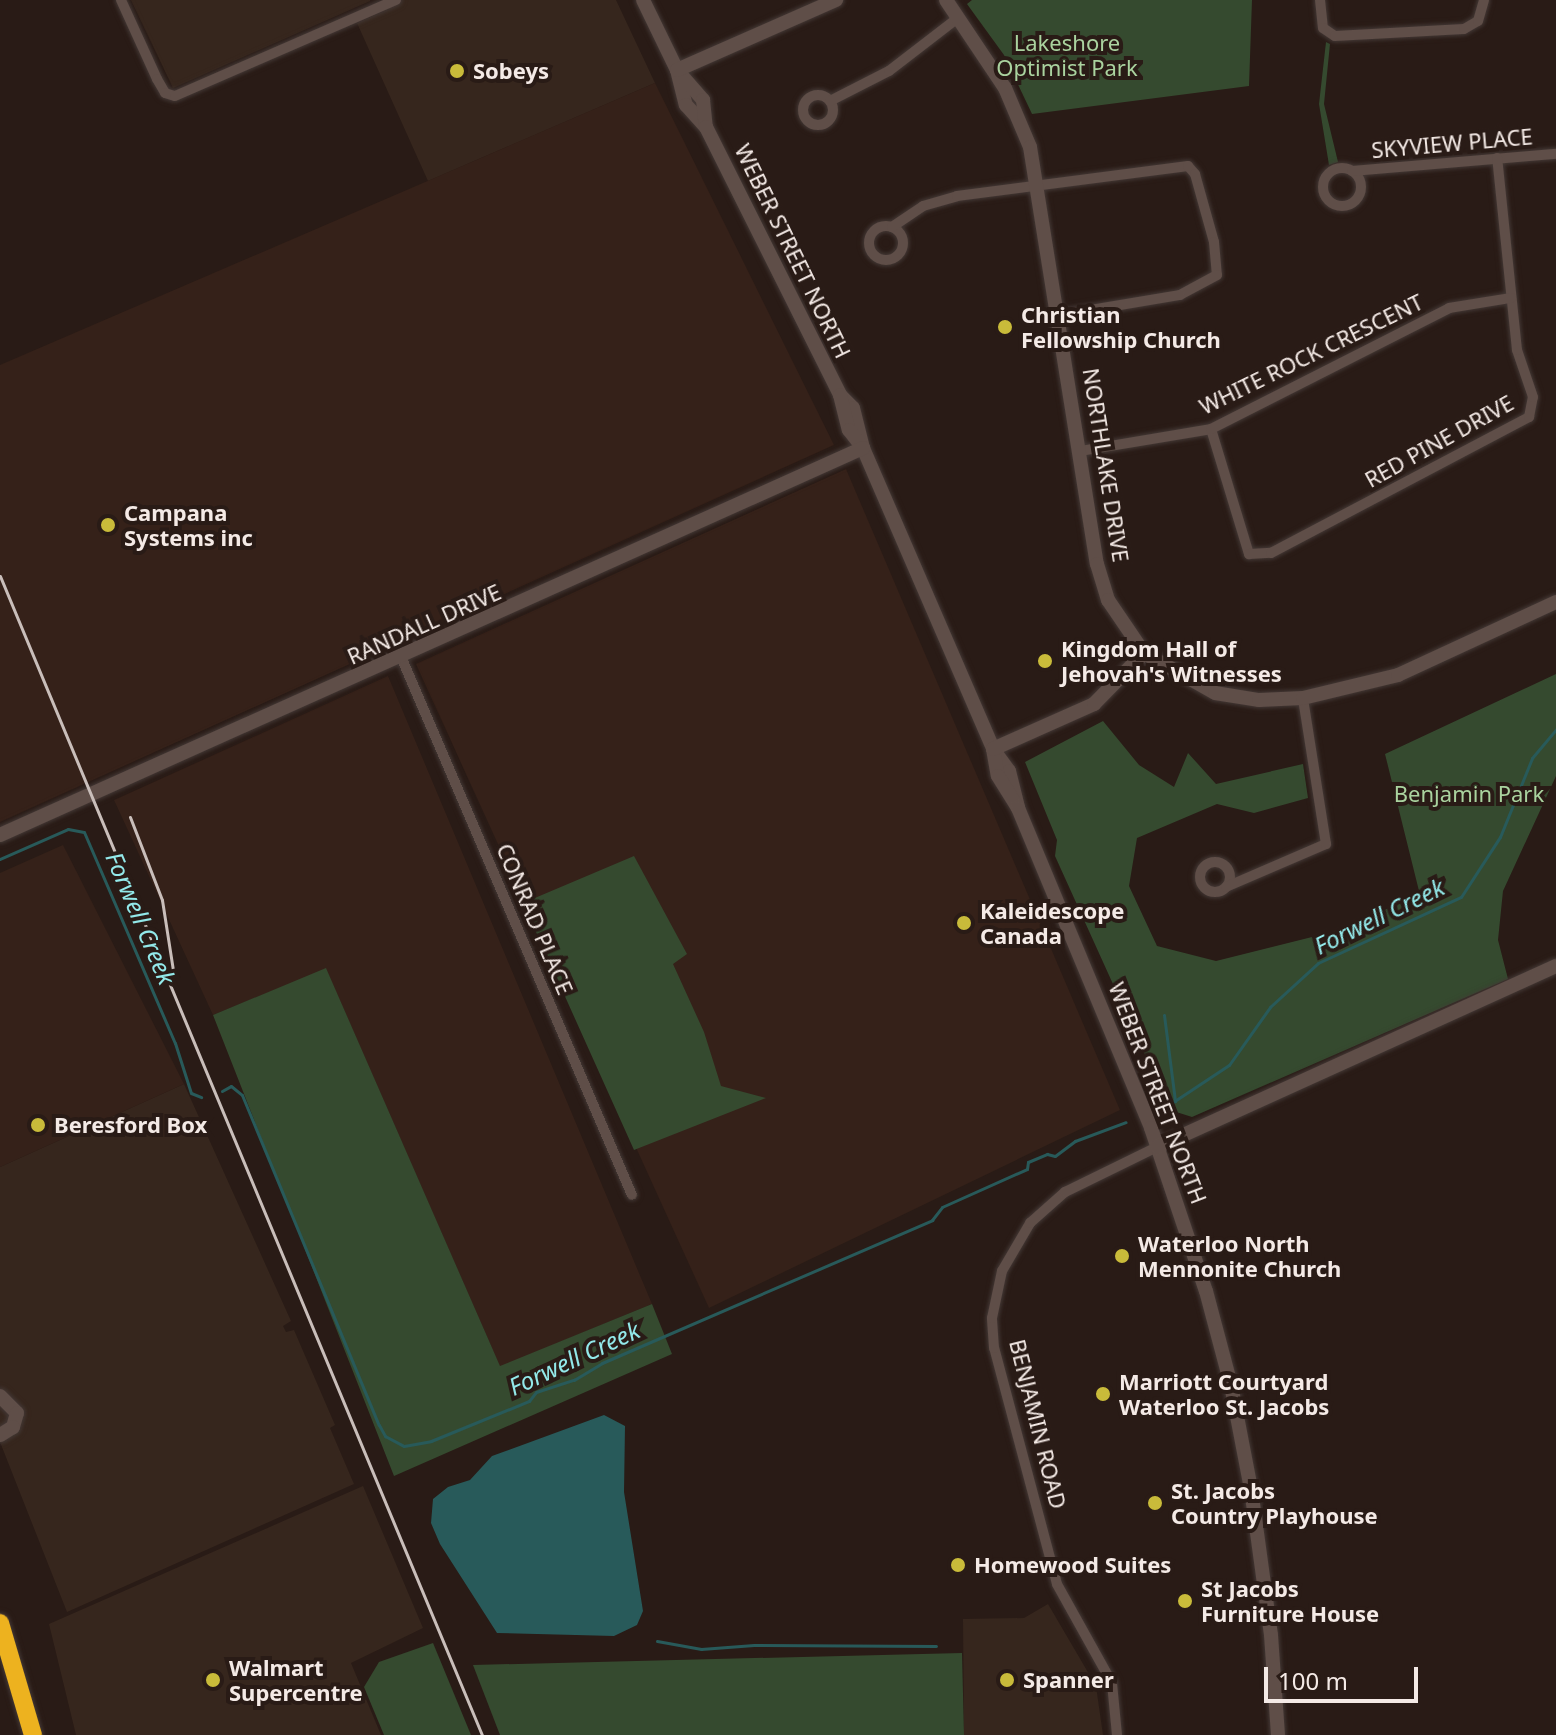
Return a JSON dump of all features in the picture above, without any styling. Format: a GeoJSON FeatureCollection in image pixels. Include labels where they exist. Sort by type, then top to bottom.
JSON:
{"type":"FeatureCollection","features":[{"type":"Feature","properties":{"kind":"highway"},"geometry":{"type":"LineString","coordinates":[[0,1623],[33,1735]]}},
{"type":"Feature","properties":{"kind":"street"},"geometry":{"type":"LineString","coordinates":[[121,0],[157,79],[165,93],[175,96],[396,0]]}},
{"type":"Feature","properties":{"kind":"street","name":"WEBER STREET NORTH"},"geometry":{"type":"LineString","coordinates":[[643,0],[677,70],[686,105],[706,127],[840,395],[861,425],[863,448],[993,749],[998,776],[1018,808],[1157,1147],[1231,1385],[1271,1635],[1278,1735]]}},
{"type":"Feature","properties":{"kind":"street"},"geometry":{"type":"LineString","coordinates":[[677,70],[836,0]]}},
{"type":"Feature","properties":{"kind":"street","name":"NORTHLAKE DRIVE"},"geometry":{"type":"LineString","coordinates":[[946,0],[1012,103],[1039,183],[1101,576],[1108,600],[1144,653],[1169,672],[1215,693],[1259,700],[1303,698],[1398,675],[1556,602]]}},
{"type":"Feature","properties":{"kind":"street"},"geometry":{"type":"LineString","coordinates":[[1320,0],[1323,28],[1335,36],[1464,29],[1478,21],[1484,0]]}},
{"type":"Feature","properties":{"kind":"street"},"geometry":{"type":"LineString","coordinates":[[830,101],[889,71],[959,17]]}},
{"type":"Feature","properties":{"kind":"street","name":"SKYVIEW PLACE"},"geometry":{"type":"LineString","coordinates":[[1352,171],[1556,154]]}},
{"type":"Feature","properties":{"kind":"street","name":"RED PINE DRIVE"},"geometry":{"type":"LineString","coordinates":[[1211,429],[1249,554],[1271,553],[1529,417],[1533,397],[1517,350],[1497,158]]}},
{"type":"Feature","properties":{"kind":"street"},"geometry":{"type":"LineString","coordinates":[[892,227],[923,206],[957,196],[1188,166],[1195,174],[1219,266],[1206,285],[1180,295],[1060,315]]}},
{"type":"Feature","properties":{"kind":"street","name":"WHITE ROCK CRESCENT"},"geometry":{"type":"LineString","coordinates":[[1080,451],[1211,429],[1449,308],[1511,298]]}},
{"type":"Feature","properties":{"kind":"street","name":"RANDALL DRIVE"},"geometry":{"type":"LineString","coordinates":[[0,835],[402,659],[863,448]]}},
{"type":"Feature","properties":{"kind":"street"},"geometry":{"type":"LineString","coordinates":[[993,749],[1094,704],[1144,653]]}},
{"type":"Feature","properties":{"kind":"street","name":"CONRAD PLACE"},"geometry":{"type":"LineString","coordinates":[[402,659],[632,1195]]}},
{"type":"Feature","properties":{"kind":"street"},"geometry":{"type":"LineString","coordinates":[[1226,887],[1326,844],[1303,698]]}},
{"type":"Feature","properties":{"kind":"street","name":"BENJAMIN ROAD"},"geometry":{"type":"LineString","coordinates":[[1117,1735],[1112,1683],[1057,1584],[994,1348],[992,1318],[1002,1271],[1039,1213],[1065,1192],[1157,1147],[1556,966]]}},
{"type":"Feature","properties":{"kind":"street"},"geometry":{"type":"LineString","coordinates":[[0,1396],[13,1404],[17,1419],[0,1435]]}},
{"type":"Feature","properties":{"kind":"shaded area"},"geometry":{"type":"Polygon","coordinates":[[[131,0],[370,0],[370,1],[173,88],[131,0]]]}},
{"type":"Feature","properties":{"kind":"shaded area"},"geometry":{"type":"Polygon","coordinates":[[[386,0],[616,0],[655,83],[428,181],[357,23],[389,9],[386,0]]]}},
{"type":"Feature","properties":{"kind":"shaded area"},"geometry":{"type":"Polygon","coordinates":[[[655,83],[834,445],[0,822],[0,365],[655,83]]]}},
{"type":"Feature","properties":{"kind":"shaded area"},"geometry":{"type":"Polygon","coordinates":[[[846,469],[1120,1110],[709,1308],[416,664],[846,469]]]}},
{"type":"Feature","properties":{"kind":"shaded area"},"geometry":{"type":"Polygon","coordinates":[[[388,676],[652,1304],[500,1367],[326,969],[213,1015],[114,800],[388,676]]]}},
{"type":"Feature","properties":{"kind":"shaded area"},"geometry":{"type":"Polygon","coordinates":[[[63,845],[184,1084],[0,1167],[0,873],[63,845]]]}},
{"type":"Feature","properties":{"kind":"shaded area"},"geometry":{"type":"Polygon","coordinates":[[[184,1084],[291,1321],[283,1326],[286,1332],[294,1330],[335,1425],[330,1428],[354,1484],[67,1612],[0,1442],[0,1167],[184,1084]]]}},
{"type":"Feature","properties":{"kind":"shaded area"},"geometry":{"type":"Polygon","coordinates":[[[363,1486],[423,1628],[351,1663],[381,1735],[76,1735],[49,1624],[363,1486]]]}},
{"type":"Feature","properties":{"kind":"shaded area"},"geometry":{"type":"Polygon","coordinates":[[[1048,1604],[1096,1686],[1103,1735],[964,1735],[963,1619],[1024,1618],[1048,1604]]]}},
{"type":"Feature","properties":{"kind":"green space","name":"Lakeshore Optimist Park"},"geometry":{"type":"Polygon","coordinates":[[[972,0],[1252,0],[1249,86],[1032,114],[1004,55],[967,4],[972,0]]]}},
{"type":"Feature","properties":{"kind":"green space"},"geometry":{"type":"Polygon","coordinates":[[[1326,42],[1330,44],[1324,104],[1338,162],[1329,165],[1319,104],[1326,42]]]}},
{"type":"Feature","properties":{"kind":"green space","name":"Benjamin Park"},"geometry":{"type":"Polygon","coordinates":[[[1556,674],[1556,776],[1503,891],[1498,940],[1508,979],[1192,1117],[1170,1110],[1055,856],[1057,840],[1025,762],[1103,721],[1139,765],[1174,787],[1188,753],[1216,784],[1303,764],[1308,798],[1254,813],[1217,804],[1137,838],[1129,886],[1157,946],[1216,961],[1332,932],[1420,895],[1385,754],[1556,674]]]}},
{"type":"Feature","properties":{"kind":"green space"},"geometry":{"type":"Polygon","coordinates":[[[634,856],[687,954],[673,964],[704,1032],[721,1086],[766,1098],[634,1150],[523,903],[634,856]]]}},
{"type":"Feature","properties":{"kind":"green space"},"geometry":{"type":"Polygon","coordinates":[[[326,968],[500,1366],[652,1304],[672,1354],[394,1476],[213,1015],[326,968]]]}},
{"type":"Feature","properties":{"kind":"green space"},"geometry":{"type":"Polygon","coordinates":[[[433,1643],[471,1735],[384,1735],[364,1687],[379,1662],[433,1643]]]}},
{"type":"Feature","properties":{"kind":"green space"},"geometry":{"type":"Polygon","coordinates":[[[962,1653],[964,1735],[500,1735],[473,1665],[962,1653]]]}},
{"type":"Feature","properties":{"kind":"water"},"geometry":{"type":"Polygon","coordinates":[[[604,1415],[625,1426],[624,1492],[643,1611],[637,1625],[614,1636],[497,1633],[440,1544],[431,1523],[433,1499],[448,1487],[470,1480],[492,1456],[604,1415]]]}},
{"type":"Feature","properties":{"kind":"waterway","name":"Forwell Creek"},"geometry":{"type":"LineString","coordinates":[[1170,1104],[1229,1065],[1270,1007],[1318,963],[1461,897],[1500,837],[1532,758],[1556,729]]}},
{"type":"Feature","properties":{"kind":"waterway","name":"Forwell Creek"},"geometry":{"type":"LineString","coordinates":[[0,859],[68,829],[84,832],[175,1043],[191,1093],[201,1097]]}},
{"type":"Feature","properties":{"kind":"waterway","name":"Forwell Creek"},"geometry":{"type":"LineString","coordinates":[[1164,1015],[1175,1101]]}},
{"type":"Feature","properties":{"kind":"waterway","name":"Forwell Creek"},"geometry":{"type":"LineString","coordinates":[[222,1091],[231,1086],[242,1095],[379,1425],[385,1436],[404,1446],[431,1441],[529,1401],[536,1392],[574,1380],[602,1363],[932,1220],[942,1207],[1027,1169],[1028,1162],[1047,1154],[1055,1156],[1075,1141],[1126,1122]]}},
{"type":"Feature","properties":{"kind":"waterway"},"geometry":{"type":"LineString","coordinates":[[657,1641],[701,1649],[754,1645],[936,1646]]}},
{"type":"Feature","properties":{"kind":"railway"},"geometry":{"type":"LineString","coordinates":[[0,576],[482,1735]]}},
{"type":"Feature","properties":{"kind":"railway"},"geometry":{"type":"LineString","coordinates":[[130,817],[162,900],[173,970]]}},
{"type":"Feature","properties":{"kind":"place","name":"Sobeys"},"geometry":{"type":"Point","coordinates":[457,71]}},
{"type":"Feature","properties":{"kind":"place","name":"Christian Fellowship Church"},"geometry":{"type":"Point","coordinates":[1005,327]}},
{"type":"Feature","properties":{"kind":"place","name":"Campana Systems inc"},"geometry":{"type":"Point","coordinates":[108,525]}},
{"type":"Feature","properties":{"kind":"place","name":"Kingdom Hall of Jehovah's Witnesses"},"geometry":{"type":"Point","coordinates":[1045,661]}},
{"type":"Feature","properties":{"kind":"place","name":"Kaleidescope Canada"},"geometry":{"type":"Point","coordinates":[964,923]}},
{"type":"Feature","properties":{"kind":"place","name":"Beresford Box"},"geometry":{"type":"Point","coordinates":[38,1125]}},
{"type":"Feature","properties":{"kind":"place","name":"Waterloo North Mennonite Church"},"geometry":{"type":"Point","coordinates":[1122,1256]}},
{"type":"Feature","properties":{"kind":"place","name":"Marriott Courtyard Waterloo St. Jacobs"},"geometry":{"type":"Point","coordinates":[1103,1394]}},
{"type":"Feature","properties":{"kind":"place","name":"St. Jacobs Country Playhouse"},"geometry":{"type":"Point","coordinates":[1155,1503]}},
{"type":"Feature","properties":{"kind":"place","name":"Homewood Suites"},"geometry":{"type":"Point","coordinates":[958,1565]}},
{"type":"Feature","properties":{"kind":"place","name":"St Jacobs Furniture House"},"geometry":{"type":"Point","coordinates":[1185,1601]}},
{"type":"Feature","properties":{"kind":"place","name":"Walmart Supercentre"},"geometry":{"type":"Point","coordinates":[213,1680]}},
{"type":"Feature","properties":{"kind":"place","name":"Spanner"},"geometry":{"type":"Point","coordinates":[1007,1680]}}]}
